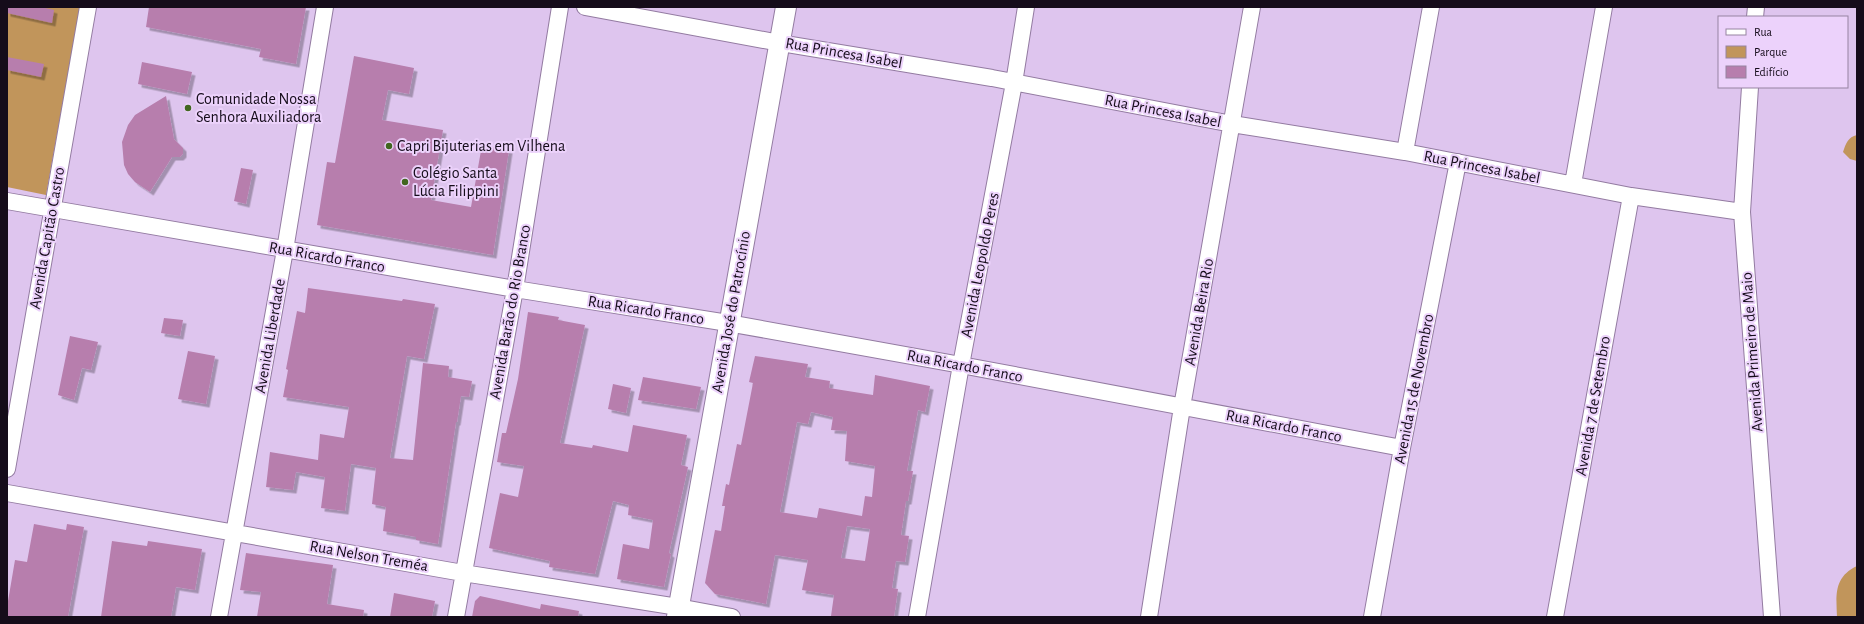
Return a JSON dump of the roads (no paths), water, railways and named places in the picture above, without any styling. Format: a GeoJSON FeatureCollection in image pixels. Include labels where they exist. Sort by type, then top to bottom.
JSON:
{"type":"FeatureCollection","features":[{"type":"Feature","properties":{"kind":"street","name":"Avenida Capitão Castro"},"geometry":{"type":"LineString","coordinates":[[7,469],[88,7]]}},
{"type":"Feature","properties":{"kind":"street","name":"Avenida Liberdade"},"geometry":{"type":"LineString","coordinates":[[219,617],[285,250],[325,7]]}},
{"type":"Feature","properties":{"kind":"street","name":"Avenida Barão do Rio Branco"},"geometry":{"type":"LineString","coordinates":[[456,617],[515,289],[560,7]]}},
{"type":"Feature","properties":{"kind":"street","name":"Rua Princesa Isabel"},"geometry":{"type":"LineString","coordinates":[[585,7],[1014,83],[1232,124],[1405,152],[1631,196],[1742,212]]}},
{"type":"Feature","properties":{"kind":"street","name":"Avenida José do Patrocínio"},"geometry":{"type":"LineString","coordinates":[[677,612],[786,7]]}},
{"type":"Feature","properties":{"kind":"street","name":"Avenida Leopoldo Peres"},"geometry":{"type":"LineString","coordinates":[[917,617],[961,365],[1014,83],[1026,7]]}},
{"type":"Feature","properties":{"kind":"street","name":"Avenida Beira Rio"},"geometry":{"type":"LineString","coordinates":[[1149,617],[1182,407],[1252,7]]}},
{"type":"Feature","properties":{"kind":"street"},"geometry":{"type":"LineString","coordinates":[[1405,152],[1431,7]]}},
{"type":"Feature","properties":{"kind":"street"},"geometry":{"type":"LineString","coordinates":[[1574,184],[1604,7]]}},
{"type":"Feature","properties":{"kind":"street","name":"Avenida Primeiro de Maio"},"geometry":{"type":"LineString","coordinates":[[1750,88],[1742,212],[1772,617]]}},
{"type":"Feature","properties":{"kind":"street","name":"Avenida 15 de Novembro"},"geometry":{"type":"LineString","coordinates":[[1372,617],[1402,448],[1458,162]]}},
{"type":"Feature","properties":{"kind":"street","name":"Avenida 7 de Setembro"},"geometry":{"type":"LineString","coordinates":[[1555,617],[1631,196]]}},
{"type":"Feature","properties":{"kind":"street","name":"Rua Ricardo Franco"},"geometry":{"type":"LineString","coordinates":[[7,201],[515,289],[728,323],[1402,448]]}},
{"type":"Feature","properties":{"kind":"street","name":"Rua Nelson Treméa"},"geometry":{"type":"LineString","coordinates":[[7,493],[234,532],[677,612],[732,617]]}},
{"type":"Feature","properties":{"kind":"place","name":"Comunidade Nossa Senhora Auxiliadora"},"geometry":{"type":"Point","coordinates":[188,108]}},
{"type":"Feature","properties":{"kind":"place","name":"Capri Bijuterias em Vilhena"},"geometry":{"type":"Point","coordinates":[389,146]}},
{"type":"Feature","properties":{"kind":"place","name":"Colégio Santa Lúcia Filippini"},"geometry":{"type":"Point","coordinates":[405,182]}}]}
